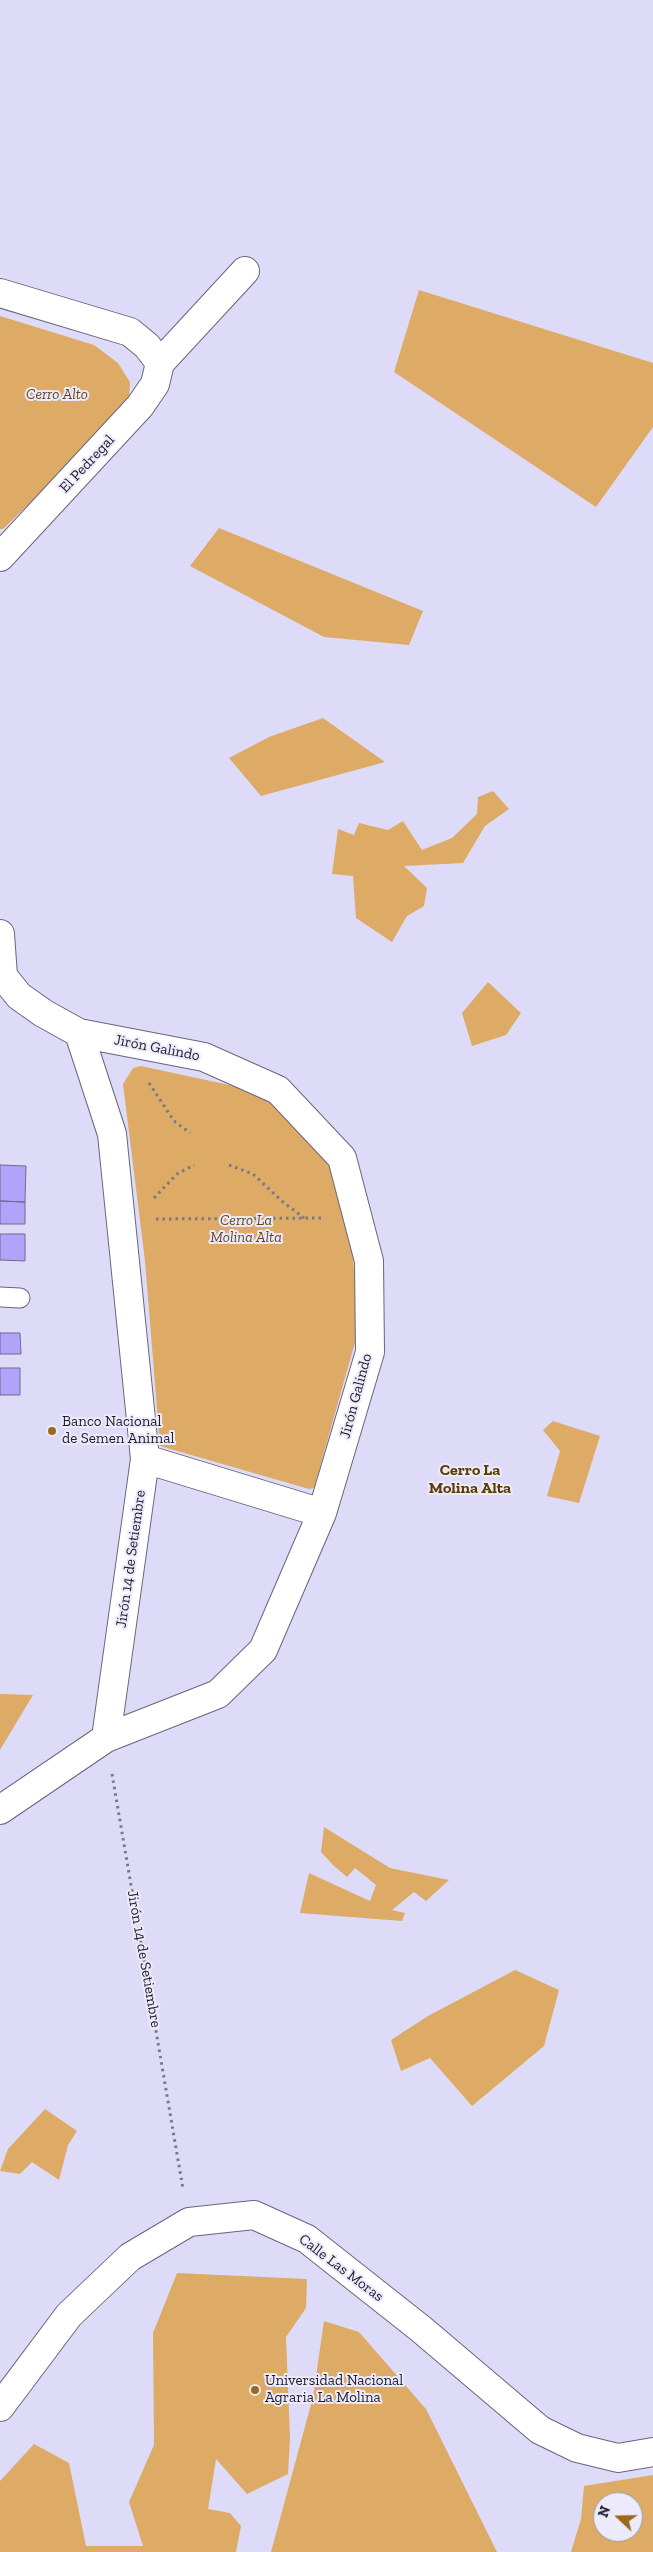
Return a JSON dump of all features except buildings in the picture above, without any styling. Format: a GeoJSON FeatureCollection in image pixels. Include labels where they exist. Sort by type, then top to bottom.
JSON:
{"type":"FeatureCollection","features":[{"type":"Feature","properties":{"kind":"street","name":"El Pedregal"},"geometry":{"type":"LineString","coordinates":[[0,557],[140,406],[155,384],[160,363],[245,271]]}},
{"type":"Feature","properties":{"kind":"street"},"geometry":{"type":"LineString","coordinates":[[0,293],[130,332],[147,346],[160,363]]}},
{"type":"Feature","properties":{"kind":"street"},"geometry":{"type":"LineString","coordinates":[[0,934],[3,976],[19,996],[79,1033]]}},
{"type":"Feature","properties":{"kind":"street","name":"Jirón Galindo"},"geometry":{"type":"LineString","coordinates":[[79,1033],[204,1057],[278,1090],[342,1158],[369,1261],[370,1352],[322,1513],[264,1650],[218,1694],[106,1738]]}},
{"type":"Feature","properties":{"kind":"street","name":"Jirón 14 de Setiembre"},"geometry":{"type":"LineString","coordinates":[[79,1033],[112,1134],[131,1220],[145,1460],[106,1738]]}},
{"type":"Feature","properties":{"kind":"street"},"geometry":{"type":"LineString","coordinates":[[145,1460],[322,1513]]}},
{"type":"Feature","properties":{"kind":"street"},"geometry":{"type":"LineString","coordinates":[[0,1810],[106,1738]]}},
{"type":"Feature","properties":{"kind":"street","name":"Calle Las Moras"},"geometry":{"type":"LineString","coordinates":[[0,2406],[68,2315],[130,2257],[189,2222],[254,2215],[307,2239],[421,2329],[540,2430],[577,2448],[618,2458],[653,2452]]}},
{"type":"Feature","properties":{"kind":"lane"},"geometry":{"type":"LineString","coordinates":[[0,1297],[20,1298]]}},
{"type":"Feature","properties":{"kind":"path"},"geometry":{"type":"LineString","coordinates":[[147,1080],[159,1095],[174,1121],[190,1133]]}},
{"type":"Feature","properties":{"kind":"path"},"geometry":{"type":"LineString","coordinates":[[131,1220],[177,1174],[194,1164]]}},
{"type":"Feature","properties":{"kind":"path"},"geometry":{"type":"LineString","coordinates":[[229,1165],[253,1174],[283,1202],[304,1218]]}},
{"type":"Feature","properties":{"kind":"path"},"geometry":{"type":"LineString","coordinates":[[131,1220],[357,1217]]}},
{"type":"Feature","properties":{"kind":"path","name":"Jirón 14 de Setiembre"},"geometry":{"type":"LineString","coordinates":[[106,1738],[189,2222]]}},
{"type":"Feature","properties":{"kind":"green space"},"geometry":{"type":"Polygon","coordinates":[[[419,290],[653,363],[653,427],[596,507],[394,372],[419,290]]]}},
{"type":"Feature","properties":{"kind":"green space","name":"Cerro Alto"},"geometry":{"type":"Polygon","coordinates":[[[0,316],[94,345],[118,363],[130,382],[129,403],[117,418],[3,529],[0,529],[0,316]]]}},
{"type":"Feature","properties":{"kind":"green space"},"geometry":{"type":"Polygon","coordinates":[[[219,528],[423,611],[409,645],[324,637],[190,566],[219,528]]]}},
{"type":"Feature","properties":{"kind":"green space"},"geometry":{"type":"Polygon","coordinates":[[[323,718],[385,762],[261,796],[229,758],[269,737],[323,718]]]}},
{"type":"Feature","properties":{"kind":"green space"},"geometry":{"type":"Polygon","coordinates":[[[493,791],[509,809],[485,826],[463,863],[404,866],[427,888],[424,906],[407,916],[392,942],[356,918],[353,876],[332,874],[338,829],[354,835],[359,823],[388,830],[403,821],[422,850],[452,838],[477,814],[478,797],[493,791]]]}},
{"type":"Feature","properties":{"kind":"green space"},"geometry":{"type":"Polygon","coordinates":[[[488,982],[521,1013],[506,1035],[472,1046],[462,1013],[488,982]]]}},
{"type":"Feature","properties":{"kind":"green space","name":"Cerro La Molina Alta"},"geometry":{"type":"Polygon","coordinates":[[[141,1066],[257,1091],[285,1112],[336,1168],[351,1235],[359,1328],[314,1488],[309,1489],[160,1446],[145,1261],[123,1084],[133,1068],[141,1066]]]}},
{"type":"Feature","properties":{"kind":"green space"},"geometry":{"type":"Polygon","coordinates":[[[553,1421],[600,1436],[579,1503],[547,1496],[560,1451],[543,1430],[553,1421]]]}},
{"type":"Feature","properties":{"kind":"green space"},"geometry":{"type":"Polygon","coordinates":[[[0,1694],[33,1695],[0,1750],[0,1694]]]}},
{"type":"Feature","properties":{"kind":"green space"},"geometry":{"type":"Polygon","coordinates":[[[324,1827],[390,1868],[449,1880],[426,1901],[414,1892],[392,1910],[405,1913],[402,1921],[300,1913],[309,1873],[370,1901],[376,1885],[355,1868],[347,1877],[321,1852],[324,1827]]]}},
{"type":"Feature","properties":{"kind":"green space"},"geometry":{"type":"Polygon","coordinates":[[[515,1970],[559,1990],[544,2046],[472,2106],[430,2058],[401,2071],[391,2040],[428,2016],[515,1970]]]}},
{"type":"Feature","properties":{"kind":"green space"},"geometry":{"type":"Polygon","coordinates":[[[45,2109],[77,2131],[68,2145],[59,2180],[32,2162],[20,2174],[0,2171],[8,2149],[45,2109]]]}},
{"type":"Feature","properties":{"kind":"green space"},"geometry":{"type":"Polygon","coordinates":[[[177,2273],[307,2279],[306,2308],[286,2337],[290,2438],[288,2474],[247,2494],[216,2459],[208,2509],[230,2513],[241,2526],[236,2552],[0,2552],[0,2481],[34,2444],[69,2463],[86,2546],[143,2546],[129,2502],[154,2445],[153,2333],[177,2273]]]}},
{"type":"Feature","properties":{"kind":"green space"},"geometry":{"type":"Polygon","coordinates":[[[324,2321],[359,2332],[426,2409],[497,2552],[271,2552],[313,2397],[324,2321]]]}},
{"type":"Feature","properties":{"kind":"green space"},"geometry":{"type":"Polygon","coordinates":[[[653,2475],[653,2552],[571,2552],[581,2519],[584,2486],[653,2475]]]}},
{"type":"Feature","properties":{"kind":"place","name":"Banco Nacional de Semen Animal"},"geometry":{"type":"Point","coordinates":[52,1431]}},
{"type":"Feature","properties":{"kind":"place","name":"Universidad Nacional Agraria La Molina"},"geometry":{"type":"Point","coordinates":[255,2390]}},
{"type":"Feature","properties":{"kind":"district","name":"Cerro La Molina Alta"},"geometry":{"type":"Point","coordinates":[470,1479]}}]}
